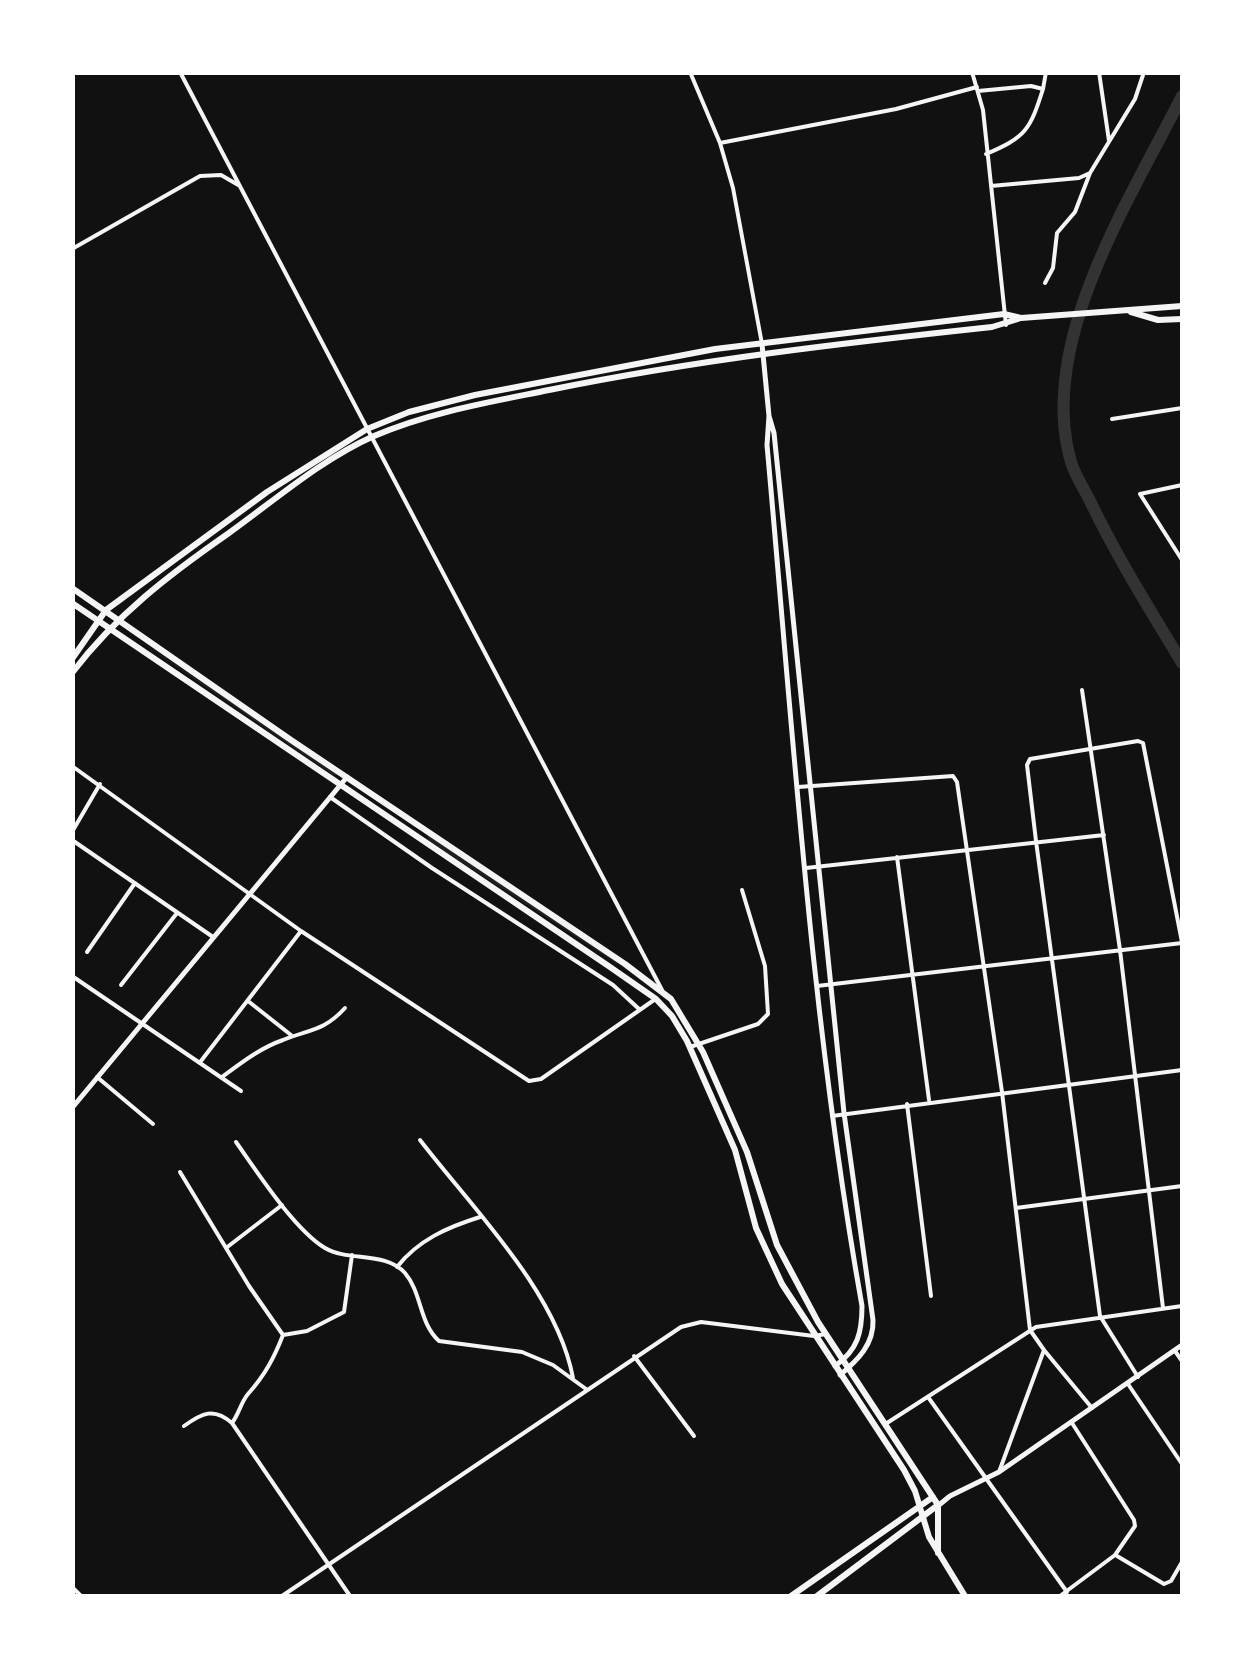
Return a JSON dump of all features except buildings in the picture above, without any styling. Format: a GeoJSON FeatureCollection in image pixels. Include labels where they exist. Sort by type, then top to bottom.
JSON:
{"type":"FeatureCollection","features":[{"type":"Feature","properties":{"kind":"main road"},"geometry":{"type":"LineString","coordinates":[[72,659],[106,610],[267,492],[367,429],[409,412],[475,396],[650,365],[1004,314],[1022,318],[1182,306]]}},
{"type":"Feature","properties":{"kind":"main road"},"geometry":{"type":"LineString","coordinates":[[1130,311],[1158,320],[1182,319]]}},
{"type":"Feature","properties":{"kind":"main road"},"geometry":{"type":"LineString","coordinates":[[762,348],[1006,324],[1022,318]]}},
{"type":"Feature","properties":{"kind":"main road"},"geometry":{"type":"LineString","coordinates":[[72,673],[130,608],[174,570],[371,437],[444,411],[650,365]]}},
{"type":"Feature","properties":{"kind":"main road"},"geometry":{"type":"LineString","coordinates":[[72,588],[664,992],[741,1138],[783,1257],[826,1334],[938,1506],[938,1554]]}},
{"type":"Feature","properties":{"kind":"main road"},"geometry":{"type":"LineString","coordinates":[[72,603],[656,999],[672,1016],[694,1046],[735,1150],[756,1228],[772,1262],[814,1336],[880,1430],[920,1504],[938,1554],[965,1596]]}},
{"type":"Feature","properties":{"kind":"main road"},"geometry":{"type":"LineString","coordinates":[[413,835],[420,825]]}},
{"type":"Feature","properties":{"kind":"main road"},"geometry":{"type":"LineString","coordinates":[[772,1262],[783,1257]]}},
{"type":"Feature","properties":{"kind":"main road"},"geometry":{"type":"LineString","coordinates":[[790,1596],[932,1496]]}},
{"type":"Feature","properties":{"kind":"main road"},"geometry":{"type":"LineString","coordinates":[[817,1596],[938,1506]]}},
{"type":"Feature","properties":{"kind":"street"},"geometry":{"type":"LineString","coordinates":[[72,766],[301,932],[529,1081],[540,1079],[664,992],[180,72]]}},
{"type":"Feature","properties":{"kind":"street"},"geometry":{"type":"LineString","coordinates":[[690,72],[720,143],[733,188],[762,348],[767,445],[817,986],[832,1116],[862,1306],[862,1333],[834,1366]]}},
{"type":"Feature","properties":{"kind":"street"},"geometry":{"type":"LineString","coordinates":[[972,72],[978,89],[1006,324]]}},
{"type":"Feature","properties":{"kind":"street"},"geometry":{"type":"LineString","coordinates":[[986,154],[1026,133],[1046,72]]}},
{"type":"Feature","properties":{"kind":"street"},"geometry":{"type":"LineString","coordinates":[[1099,72],[1109,141]]}},
{"type":"Feature","properties":{"kind":"street"},"geometry":{"type":"LineString","coordinates":[[1046,283],[1053,268],[1057,233],[1075,212],[1090,173],[1134,99],[1144,72]]}},
{"type":"Feature","properties":{"kind":"street"},"geometry":{"type":"LineString","coordinates":[[720,143],[978,89],[1043,89]]}},
{"type":"Feature","properties":{"kind":"street"},"geometry":{"type":"LineString","coordinates":[[990,186],[1075,178],[1090,173]]}},
{"type":"Feature","properties":{"kind":"street"},"geometry":{"type":"LineString","coordinates":[[72,248],[200,176],[221,175],[244,188]]}},
{"type":"Feature","properties":{"kind":"street"},"geometry":{"type":"LineString","coordinates":[[1075,178],[1084,189]]}},
{"type":"Feature","properties":{"kind":"street"},"geometry":{"type":"LineString","coordinates":[[1112,419],[1182,408]]}},
{"type":"Feature","properties":{"kind":"street"},"geometry":{"type":"LineString","coordinates":[[768,416],[774,433],[844,1114],[873,1331],[865,1348],[840,1374]]}},
{"type":"Feature","properties":{"kind":"street"},"geometry":{"type":"LineString","coordinates":[[1182,485],[1140,494],[1182,560]]}},
{"type":"Feature","properties":{"kind":"street"},"geometry":{"type":"LineString","coordinates":[[1082,690],[1120,950],[1163,1308]]}},
{"type":"Feature","properties":{"kind":"street"},"geometry":{"type":"LineString","coordinates":[[817,986],[983,967],[1052,958],[1182,942],[1146,746],[1138,741],[1028,761],[1036,841],[1052,958],[1068,1083],[1100,1316],[1138,1377]]}},
{"type":"Feature","properties":{"kind":"street"},"geometry":{"type":"LineString","coordinates":[[72,1108],[346,776]]}},
{"type":"Feature","properties":{"kind":"street"},"geometry":{"type":"LineString","coordinates":[[798,787],[954,776],[1002,1092],[1030,1330],[1092,1408]]}},
{"type":"Feature","properties":{"kind":"street"},"geometry":{"type":"LineString","coordinates":[[72,832],[100,784]]}},
{"type":"Feature","properties":{"kind":"street"},"geometry":{"type":"LineString","coordinates":[[330,797],[613,985],[640,1010]]}},
{"type":"Feature","properties":{"kind":"street"},"geometry":{"type":"LineString","coordinates":[[806,868],[1104,835]]}},
{"type":"Feature","properties":{"kind":"street"},"geometry":{"type":"LineString","coordinates":[[72,840],[214,938]]}},
{"type":"Feature","properties":{"kind":"street"},"geometry":{"type":"LineString","coordinates":[[897,857],[929,1101]]}},
{"type":"Feature","properties":{"kind":"street"},"geometry":{"type":"LineString","coordinates":[[87,952],[135,883]]}},
{"type":"Feature","properties":{"kind":"street"},"geometry":{"type":"LineString","coordinates":[[694,1046],[758,1024],[768,1014],[765,966],[742,890]]}},
{"type":"Feature","properties":{"kind":"street"},"geometry":{"type":"LineString","coordinates":[[121,985],[177,912]]}},
{"type":"Feature","properties":{"kind":"street"},"geometry":{"type":"LineString","coordinates":[[201,1061],[301,932]]}},
{"type":"Feature","properties":{"kind":"street"},"geometry":{"type":"LineString","coordinates":[[72,976],[242,1092]]}},
{"type":"Feature","properties":{"kind":"street"},"geometry":{"type":"LineString","coordinates":[[248,1001],[293,1037]]}},
{"type":"Feature","properties":{"kind":"street"},"geometry":{"type":"LineString","coordinates":[[222,1077],[256,1053],[323,1028],[345,1008]]}},
{"type":"Feature","properties":{"kind":"street"},"geometry":{"type":"LineString","coordinates":[[832,1116],[1182,1070]]}},
{"type":"Feature","properties":{"kind":"street"},"geometry":{"type":"LineString","coordinates":[[97,1077],[154,1124]]}},
{"type":"Feature","properties":{"kind":"street"},"geometry":{"type":"LineString","coordinates":[[906,1104],[931,1296]]}},
{"type":"Feature","properties":{"kind":"street"},"geometry":{"type":"LineString","coordinates":[[420,1140],[543,1302],[561,1334],[573,1378]]}},
{"type":"Feature","properties":{"kind":"street"},"geometry":{"type":"LineString","coordinates":[[236,1142],[282,1205],[328,1250],[397,1267],[409,1280],[423,1318],[440,1341],[515,1350],[553,1365],[586,1389]]}},
{"type":"Feature","properties":{"kind":"street"},"geometry":{"type":"LineString","coordinates":[[226,1248],[180,1172],[283,1335]]}},
{"type":"Feature","properties":{"kind":"street"},"geometry":{"type":"LineString","coordinates":[[1016,1208],[1182,1186]]}},
{"type":"Feature","properties":{"kind":"street"},"geometry":{"type":"LineString","coordinates":[[226,1248],[282,1205]]}},
{"type":"Feature","properties":{"kind":"street"},"geometry":{"type":"LineString","coordinates":[[397,1267],[420,1244],[480,1216]]}},
{"type":"Feature","properties":{"kind":"street"},"geometry":{"type":"LineString","coordinates":[[283,1335],[306,1331],[344,1312],[352,1256]]}},
{"type":"Feature","properties":{"kind":"street"},"geometry":{"type":"LineString","coordinates":[[880,1430],[1030,1330],[1182,1306]]}},
{"type":"Feature","properties":{"kind":"street"},"geometry":{"type":"LineString","coordinates":[[282,1596],[681,1327],[701,1322],[814,1336],[826,1334]]}},
{"type":"Feature","properties":{"kind":"street"},"geometry":{"type":"LineString","coordinates":[[232,1424],[245,1397],[263,1379],[283,1335]]}},
{"type":"Feature","properties":{"kind":"street"},"geometry":{"type":"LineString","coordinates":[[938,1506],[1000,1472],[1182,1346]]}},
{"type":"Feature","properties":{"kind":"street"},"geometry":{"type":"LineString","coordinates":[[1000,1472],[1044,1350]]}},
{"type":"Feature","properties":{"kind":"street"},"geometry":{"type":"LineString","coordinates":[[1175,1351],[1182,1361]]}},
{"type":"Feature","properties":{"kind":"street"},"geometry":{"type":"LineString","coordinates":[[634,1356],[694,1436]]}},
{"type":"Feature","properties":{"kind":"street"},"geometry":{"type":"LineString","coordinates":[[1128,1384],[1182,1464]]}},
{"type":"Feature","properties":{"kind":"street"},"geometry":{"type":"LineString","coordinates":[[928,1397],[1067,1592]]}},
{"type":"Feature","properties":{"kind":"street"},"geometry":{"type":"LineString","coordinates":[[184,1426],[196,1416],[210,1412],[222,1414],[232,1424],[350,1596]]}},
{"type":"Feature","properties":{"kind":"street"},"geometry":{"type":"LineString","coordinates":[[1060,1596],[1116,1555],[1134,1526],[1134,1520],[1071,1421]]}},
{"type":"Feature","properties":{"kind":"street"},"geometry":{"type":"LineString","coordinates":[[932,1496],[950,1496]]}},
{"type":"Feature","properties":{"kind":"street"},"geometry":{"type":"LineString","coordinates":[[1116,1555],[1164,1584],[1171,1581],[1182,1562]]}},
{"type":"Feature","properties":{"kind":"street"},"geometry":{"type":"LineString","coordinates":[[72,1587],[81,1596]]}},
{"type":"Feature","properties":{"kind":"shaded area"},"geometry":{"type":"Polygon","coordinates":[[[126,632],[332,769],[337,775],[333,775],[126,632]]]}},
{"type":"Feature","properties":{"kind":"shaded area"},"geometry":{"type":"Polygon","coordinates":[[[427,835],[618,961],[617,964],[428,840],[427,835]]]}},
{"type":"Feature","properties":{"kind":"waterway"},"geometry":{"type":"LineString","coordinates":[[1182,96],[1094,273],[1066,369],[1064,416],[1075,472],[1123,565],[1182,663]]}}]}
